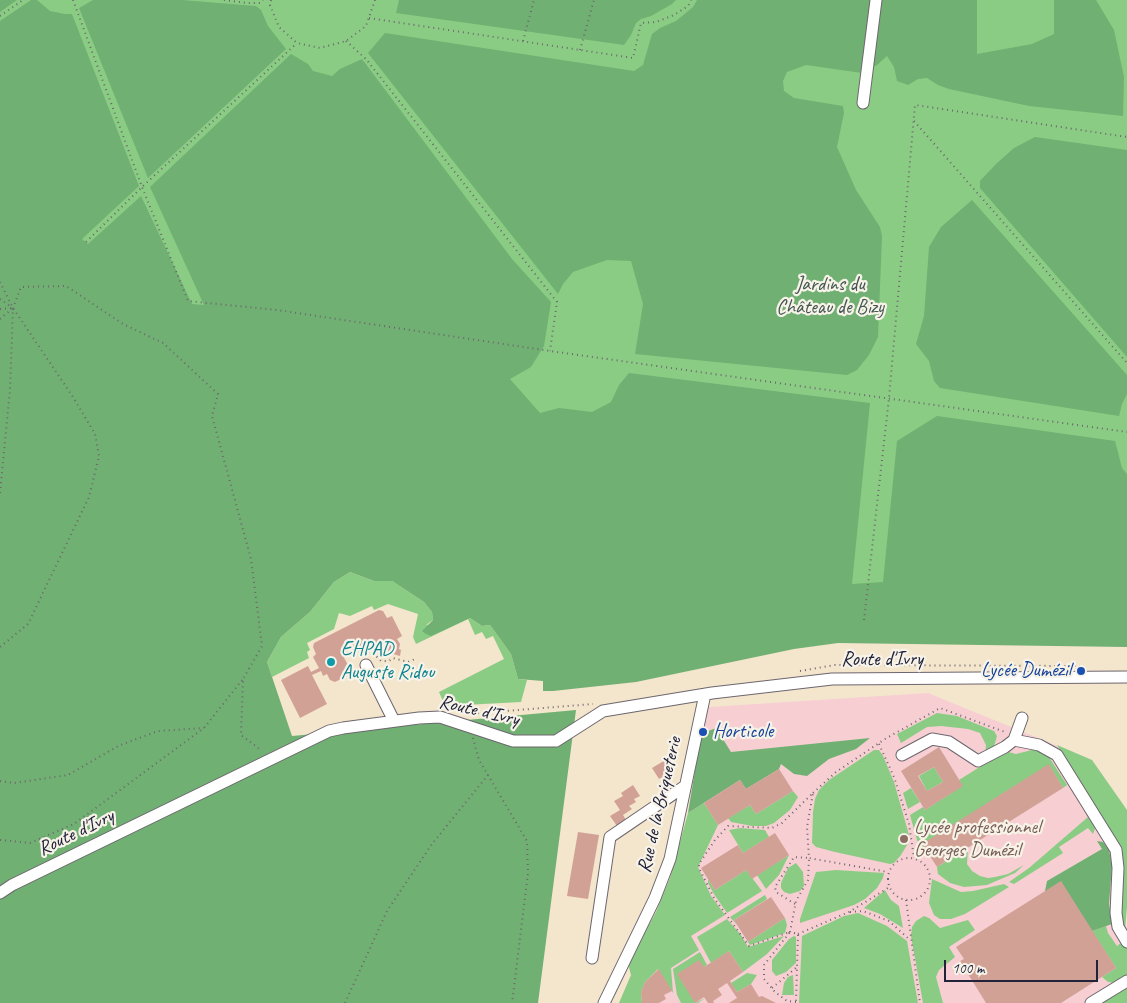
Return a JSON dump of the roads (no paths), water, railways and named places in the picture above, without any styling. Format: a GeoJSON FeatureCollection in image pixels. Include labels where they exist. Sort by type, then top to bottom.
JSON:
{"type":"FeatureCollection","features":[{"type":"Feature","properties":{"kind":"street"},"geometry":{"type":"LineString","coordinates":[[863,103],[876,0]]}},
{"type":"Feature","properties":{"kind":"street"},"geometry":{"type":"LineString","coordinates":[[366,665],[394,721]]}},
{"type":"Feature","properties":{"kind":"street","name":"Route d'Ivry"},"geometry":{"type":"LineString","coordinates":[[0,893],[12,885],[329,731],[394,721],[440,717],[513,741],[556,740],[603,711],[705,694],[832,680],[1127,676]]}},
{"type":"Feature","properties":{"kind":"street","name":"Rue de la Briqueterie"},"geometry":{"type":"LineString","coordinates":[[604,1003],[655,898],[670,859],[705,694]]}},
{"type":"Feature","properties":{"kind":"street"},"geometry":{"type":"LineString","coordinates":[[902,755],[932,739],[949,742],[978,761],[1005,747],[1014,740],[1022,718]]}},
{"type":"Feature","properties":{"kind":"street"},"geometry":{"type":"LineString","coordinates":[[1014,740],[1039,745],[1056,756],[1116,850],[1118,868],[1116,913],[1118,927],[1127,942]]}},
{"type":"Feature","properties":{"kind":"street"},"geometry":{"type":"LineString","coordinates":[[592,958],[610,837],[685,786]]}},
{"type":"Feature","properties":{"kind":"street"},"geometry":{"type":"LineString","coordinates":[[1091,1003],[1127,981]]}},
{"type":"Feature","properties":{"kind":"place","name":"EHPAD Auguste Ridou"},"geometry":{"type":"Point","coordinates":[331,662]}},
{"type":"Feature","properties":{"kind":"place","name":"Lycée Dumézil"},"geometry":{"type":"Point","coordinates":[1081,671]}},
{"type":"Feature","properties":{"kind":"place","name":"Horticole"},"geometry":{"type":"Point","coordinates":[703,732]}},
{"type":"Feature","properties":{"kind":"place","name":"Lycée professionnel Georges Dumézil"},"geometry":{"type":"Point","coordinates":[904,839]}},
{"type":"Feature","properties":{"kind":"park label","name":"Jardins du Château de Bizy"},"geometry":{"type":"Point","coordinates":[830,296]}}]}
